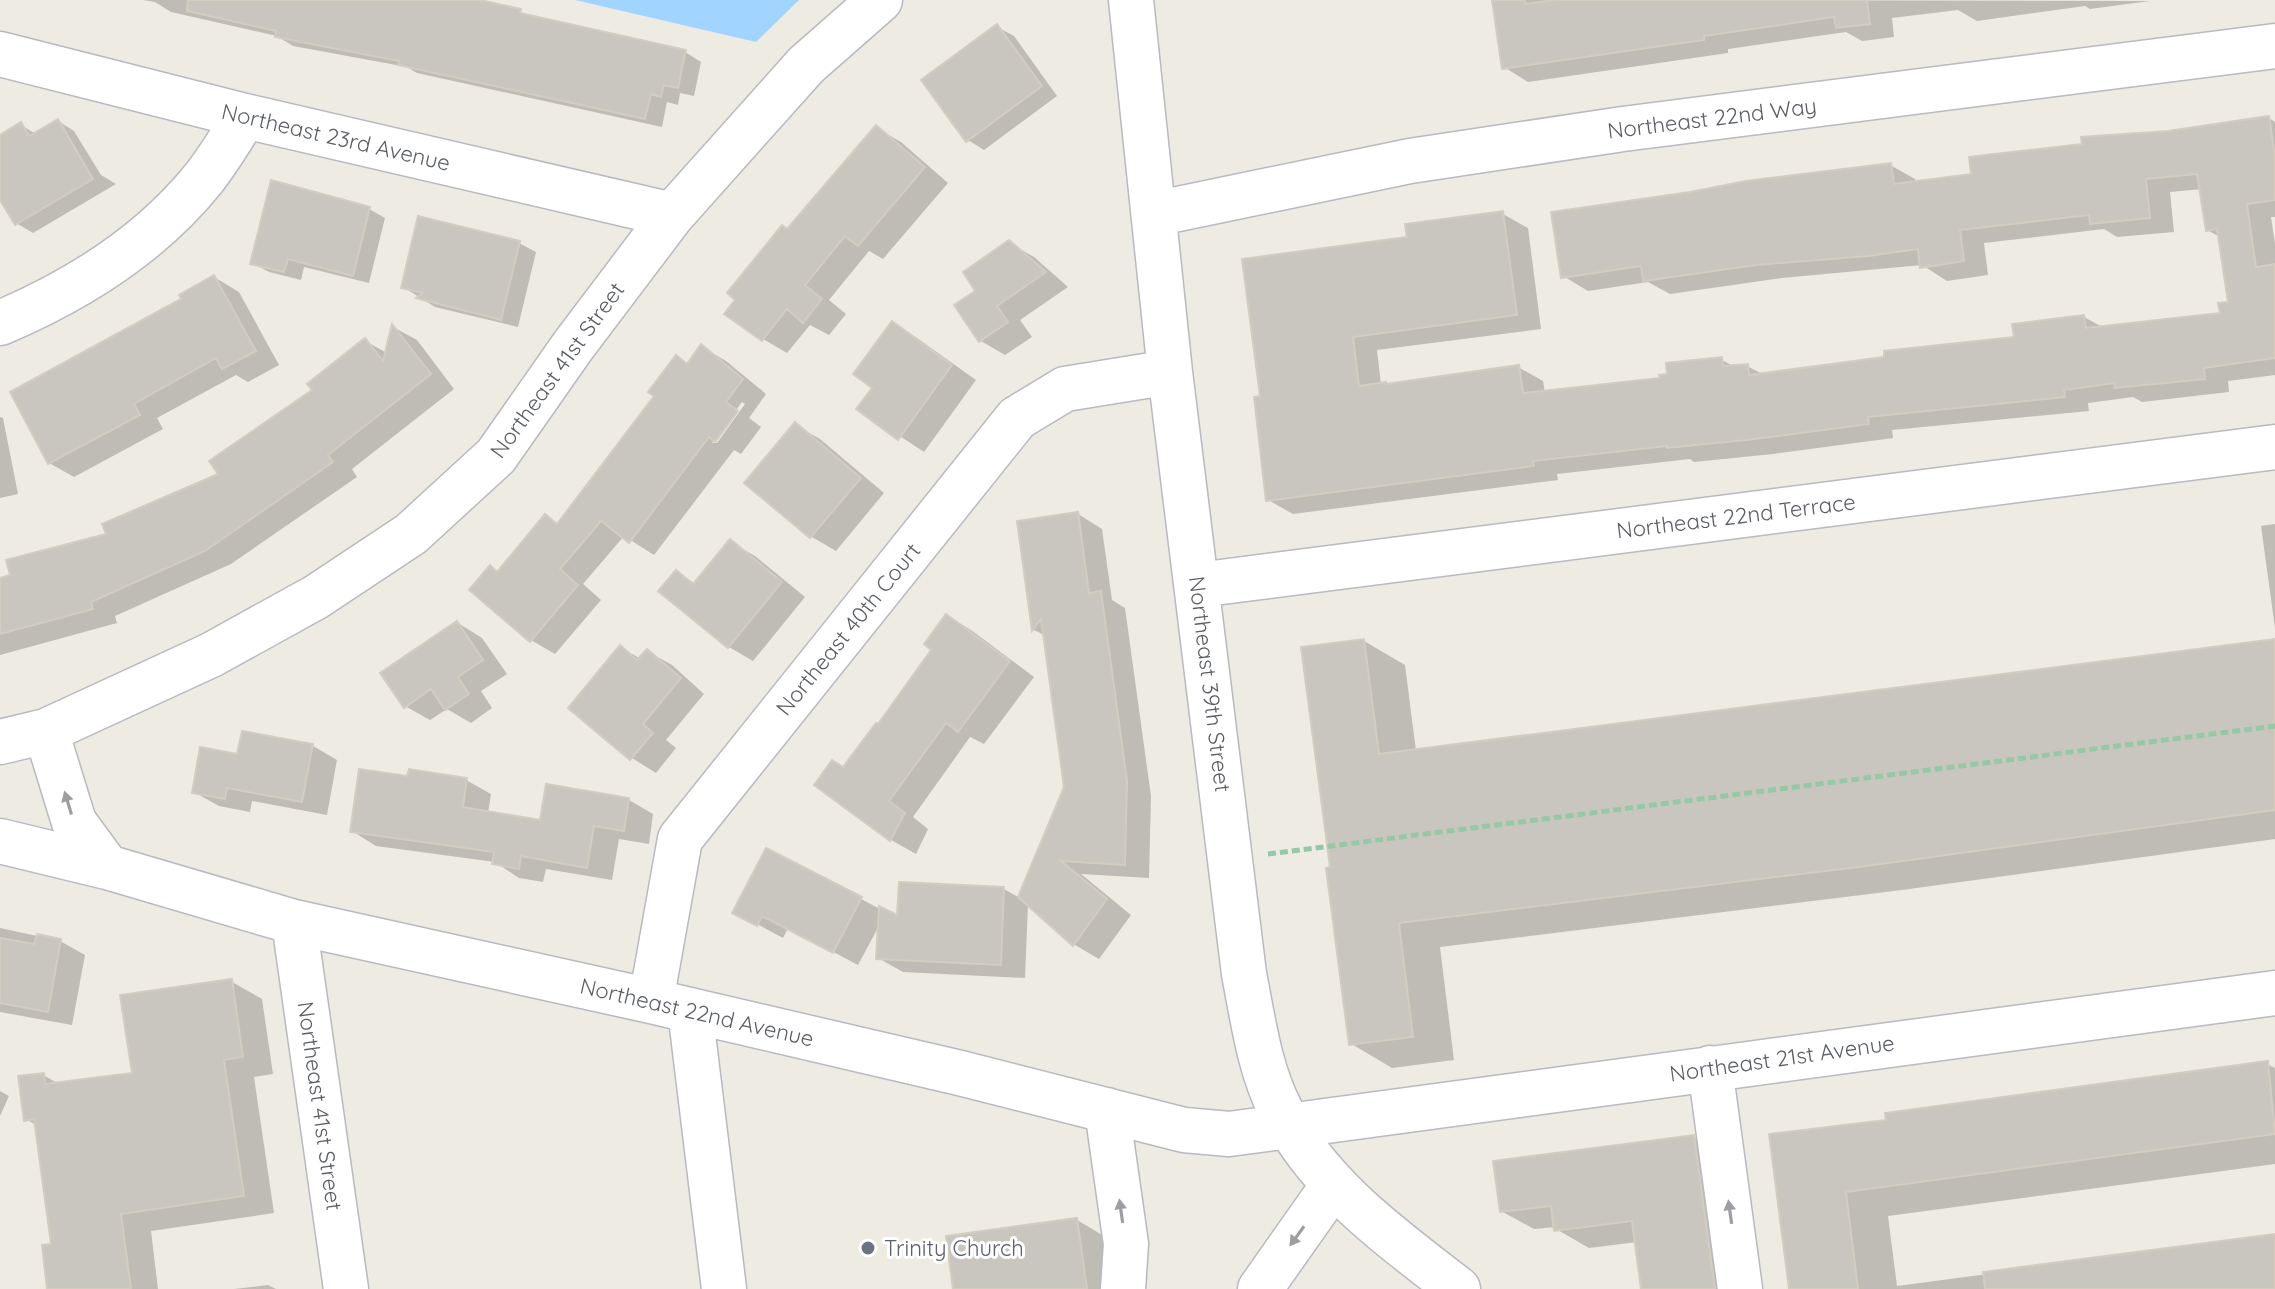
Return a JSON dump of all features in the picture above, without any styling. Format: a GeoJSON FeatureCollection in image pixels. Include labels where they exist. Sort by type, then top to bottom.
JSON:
{"type":"FeatureCollection","features":[{"type":"Feature","properties":{"kind":"street","name":"Northeast 41st Street"},"geometry":{"type":"LineString","coordinates":[[0,742],[46,731],[211,655],[316,597],[411,534],[496,456],[573,346],[672,215],[806,65],[880,0]]}},
{"type":"Feature","properties":{"kind":"street","name":"Northeast 39th Street"},"geometry":{"type":"LineString","coordinates":[[1131,0],[1170,372],[1244,974],[1260,1053],[1280,1109],[1311,1159],[1351,1203],[1458,1289]]}},
{"type":"Feature","properties":{"kind":"street","name":"Northeast 22nd Way"},"geometry":{"type":"LineString","coordinates":[[1154,214],[1441,156],[1623,129],[2275,46]]}},
{"type":"Feature","properties":{"kind":"street","name":"Northeast 23rd Avenue"},"geometry":{"type":"LineString","coordinates":[[0,54],[245,116],[672,215]]}},
{"type":"Feature","properties":{"kind":"street"},"geometry":{"type":"LineString","coordinates":[[0,323],[108,267],[165,222],[206,176],[245,116]]}},
{"type":"Feature","properties":{"kind":"street","name":"Northeast 40th Court"},"geometry":{"type":"LineString","coordinates":[[724,1289],[670,1006],[680,839],[1017,418],[1065,389],[1170,372]]}},
{"type":"Feature","properties":{"kind":"street","name":"Northeast 22nd Terrace"},"geometry":{"type":"LineString","coordinates":[[1198,585],[2275,447]]}},
{"type":"Feature","properties":{"kind":"street"},"geometry":{"type":"LineString","coordinates":[[46,731],[74,822],[107,867]]}},
{"type":"Feature","properties":{"kind":"street","name":"Northeast 22nd Avenue"},"geometry":{"type":"LineString","coordinates":[[0,841],[107,867],[294,922],[670,1006],[1184,1130],[1229,1134],[1289,1125]]}},
{"type":"Feature","properties":{"kind":"street","name":"Northeast 41st Street"},"geometry":{"type":"LineString","coordinates":[[294,922],[346,1289]]}},
{"type":"Feature","properties":{"kind":"street","name":"Northeast 21st Avenue"},"geometry":{"type":"LineString","coordinates":[[1289,1125],[2275,993]]}},
{"type":"Feature","properties":{"kind":"street"},"geometry":{"type":"LineString","coordinates":[[1710,1068],[1740,1289]]}},
{"type":"Feature","properties":{"kind":"street"},"geometry":{"type":"LineString","coordinates":[[1107,1110],[1126,1244],[1123,1289]]}},
{"type":"Feature","properties":{"kind":"street"},"geometry":{"type":"LineString","coordinates":[[1260,1289],[1334,1184]]}},
{"type":"Feature","properties":{"kind":"path"},"geometry":{"type":"LineString","coordinates":[[1232,859],[2275,726]]}},
{"type":"Feature","properties":{"kind":"water"},"geometry":{"type":"Polygon","coordinates":[[[575,0],[799,0],[756,42],[575,0]]]}},
{"type":"Feature","properties":{"kind":"building"},"geometry":{"type":"Polygon","coordinates":[[[188,0],[480,0],[521,9],[520,13],[686,50],[678,88],[664,85],[661,97],[651,94],[645,119],[398,65],[399,61],[275,37],[276,31],[187,11],[188,0]]]}},
{"type":"Feature","properties":{"kind":"building"},"geometry":{"type":"Polygon","coordinates":[[[1492,0],[1525,0],[1525,4],[1555,0],[1867,0],[1870,24],[1836,28],[1834,17],[1704,36],[1704,40],[1502,69],[1492,0]]]}},
{"type":"Feature","properties":{"kind":"building"},"geometry":{"type":"Polygon","coordinates":[[[997,24],[1042,86],[966,142],[921,80],[997,24]]]}},
{"type":"Feature","properties":{"kind":"building"},"geometry":{"type":"Polygon","coordinates":[[[2269,116],[2275,156],[2275,200],[2247,204],[2256,267],[2275,264],[2275,358],[2204,368],[2205,379],[2115,388],[2114,383],[2064,390],[2065,397],[1868,417],[1869,424],[1747,440],[1533,461],[1534,466],[1266,501],[1254,397],[1260,396],[1242,259],[1407,237],[1405,224],[1503,211],[1517,315],[1353,337],[1359,386],[1519,365],[1523,393],[1660,378],[1659,375],[1667,374],[1666,363],[1722,357],[1723,366],[1748,364],[1749,375],[1884,357],[1884,351],[2014,337],[2012,324],[2084,315],[2086,328],[2220,313],[2218,303],[2228,302],[2217,229],[2206,231],[2197,174],[2146,179],[2150,218],[2090,224],[2089,215],[1960,230],[1964,261],[1920,268],[1918,249],[1756,265],[1643,281],[1641,266],[1561,278],[1551,212],[1746,181],[1891,163],[1894,184],[1971,174],[1969,157],[2082,144],[2081,137],[2168,131],[2269,116]]]}},
{"type":"Feature","properties":{"kind":"building"},"geometry":{"type":"Polygon","coordinates":[[[58,119],[93,179],[15,225],[0,200],[0,135],[21,122],[29,136],[58,119]]]}},
{"type":"Feature","properties":{"kind":"building"},"geometry":{"type":"Polygon","coordinates":[[[876,125],[925,167],[858,246],[845,236],[805,285],[822,299],[803,323],[787,309],[762,341],[724,314],[735,300],[727,293],[782,225],[787,229],[876,125]]]}},
{"type":"Feature","properties":{"kind":"building"},"geometry":{"type":"Polygon","coordinates":[[[271,180],[370,207],[353,276],[288,259],[284,272],[250,264],[271,180]]]}},
{"type":"Feature","properties":{"kind":"building"},"geometry":{"type":"Polygon","coordinates":[[[418,216],[520,241],[501,320],[416,298],[423,293],[401,288],[418,216]]]}},
{"type":"Feature","properties":{"kind":"building"},"geometry":{"type":"Polygon","coordinates":[[[1009,240],[1046,272],[997,306],[1008,322],[979,342],[954,305],[975,291],[963,272],[1009,240]]]}},
{"type":"Feature","properties":{"kind":"building"},"geometry":{"type":"Polygon","coordinates":[[[214,275],[256,351],[222,369],[216,358],[134,404],[140,415],[48,464],[10,392],[181,299],[179,295],[214,275]]]}},
{"type":"Feature","properties":{"kind":"building"},"geometry":{"type":"Polygon","coordinates":[[[892,321],[952,365],[898,440],[856,409],[872,388],[853,374],[892,321]]]}},
{"type":"Feature","properties":{"kind":"building"},"geometry":{"type":"Polygon","coordinates":[[[392,324],[431,374],[328,455],[333,462],[205,551],[91,602],[93,609],[0,634],[0,578],[10,575],[6,560],[106,534],[102,524],[218,474],[209,461],[312,390],[307,384],[365,338],[383,361],[392,324]]]}},
{"type":"Feature","properties":{"kind":"building"},"geometry":{"type":"Polygon","coordinates":[[[701,344],[743,379],[726,402],[738,411],[715,442],[709,437],[629,543],[601,521],[560,569],[578,585],[530,642],[469,590],[490,565],[497,572],[545,514],[557,524],[654,396],[648,392],[676,355],[687,364],[701,344]]]}},
{"type":"Feature","properties":{"kind":"building"},"geometry":{"type":"Polygon","coordinates":[[[795,422],[861,478],[810,538],[744,483],[795,422]]]}},
{"type":"Feature","properties":{"kind":"building"},"geometry":{"type":"Polygon","coordinates":[[[1078,512],[1089,593],[1101,591],[1127,781],[1125,865],[1061,861],[1107,899],[1073,946],[1018,897],[1064,787],[1041,619],[1032,631],[1017,521],[1078,512]]]}},
{"type":"Feature","properties":{"kind":"building"},"geometry":{"type":"Polygon","coordinates":[[[730,539],[782,582],[728,648],[658,591],[676,570],[693,584],[730,539]]]}},
{"type":"Feature","properties":{"kind":"building"},"geometry":{"type":"Polygon","coordinates":[[[946,614],[1010,661],[958,732],[946,723],[889,801],[905,813],[890,841],[814,785],[832,760],[843,767],[878,724],[931,650],[924,644],[946,614]]]}},
{"type":"Feature","properties":{"kind":"building"},"geometry":{"type":"Polygon","coordinates":[[[457,621],[483,660],[458,677],[469,694],[445,710],[431,689],[404,708],[380,673],[457,621]]]}},
{"type":"Feature","properties":{"kind":"building"},"geometry":{"type":"Polygon","coordinates":[[[1364,639],[1379,754],[2275,639],[2275,810],[1859,867],[1399,923],[1413,1037],[1349,1045],[1326,868],[1330,867],[1301,647],[1364,639]]]}},
{"type":"Feature","properties":{"kind":"building"},"geometry":{"type":"Polygon","coordinates":[[[620,645],[637,660],[647,649],[681,678],[643,724],[653,733],[630,760],[568,708],[620,645]]]}},
{"type":"Feature","properties":{"kind":"building"},"geometry":{"type":"Polygon","coordinates":[[[242,731],[313,744],[302,802],[227,788],[225,799],[192,793],[200,747],[237,754],[242,731]]]}},
{"type":"Feature","properties":{"kind":"building"},"geometry":{"type":"Polygon","coordinates":[[[359,769],[407,776],[409,769],[467,778],[463,807],[540,820],[546,784],[629,798],[624,831],[594,826],[587,868],[521,856],[519,869],[492,864],[494,852],[350,832],[359,769]]]}},
{"type":"Feature","properties":{"kind":"building"},"geometry":{"type":"Polygon","coordinates":[[[766,848],[862,897],[833,953],[762,916],[757,926],[732,913],[766,848]]]}},
{"type":"Feature","properties":{"kind":"building"},"geometry":{"type":"Polygon","coordinates":[[[899,882],[1004,887],[1001,965],[876,959],[879,906],[897,915],[899,882]]]}},
{"type":"Feature","properties":{"kind":"building"},"geometry":{"type":"Polygon","coordinates":[[[37,934],[61,939],[48,1012],[0,1003],[0,938],[34,944],[37,934]]]}},
{"type":"Feature","properties":{"kind":"building"},"geometry":{"type":"Polygon","coordinates":[[[232,979],[243,1057],[224,1060],[244,1196],[121,1214],[131,1289],[47,1289],[42,1245],[51,1244],[34,1119],[24,1121],[18,1076],[44,1073],[45,1084],[132,1073],[120,995],[232,979]]]}},
{"type":"Feature","properties":{"kind":"building"},"geometry":{"type":"Polygon","coordinates":[[[2268,1061],[2275,1134],[1846,1192],[1858,1289],[1789,1289],[1769,1134],[1886,1120],[1885,1113],[2268,1061]]]}},
{"type":"Feature","properties":{"kind":"building"},"geometry":{"type":"Polygon","coordinates":[[[1694,1135],[1715,1289],[1641,1289],[1632,1221],[1554,1231],[1551,1206],[1500,1212],[1493,1161],[1694,1135]]]}},
{"type":"Feature","properties":{"kind":"building"},"geometry":{"type":"Polygon","coordinates":[[[1077,1218],[1087,1289],[953,1289],[946,1236],[1077,1218]]]}},
{"type":"Feature","properties":{"kind":"building"},"geometry":{"type":"Polygon","coordinates":[[[2275,1234],[2275,1289],[1985,1289],[1983,1272],[2275,1234]]]}},
{"type":"Feature","properties":{"kind":"place","name":"Trinity Church"},"geometry":{"type":"Point","coordinates":[868,1248]}}]}
